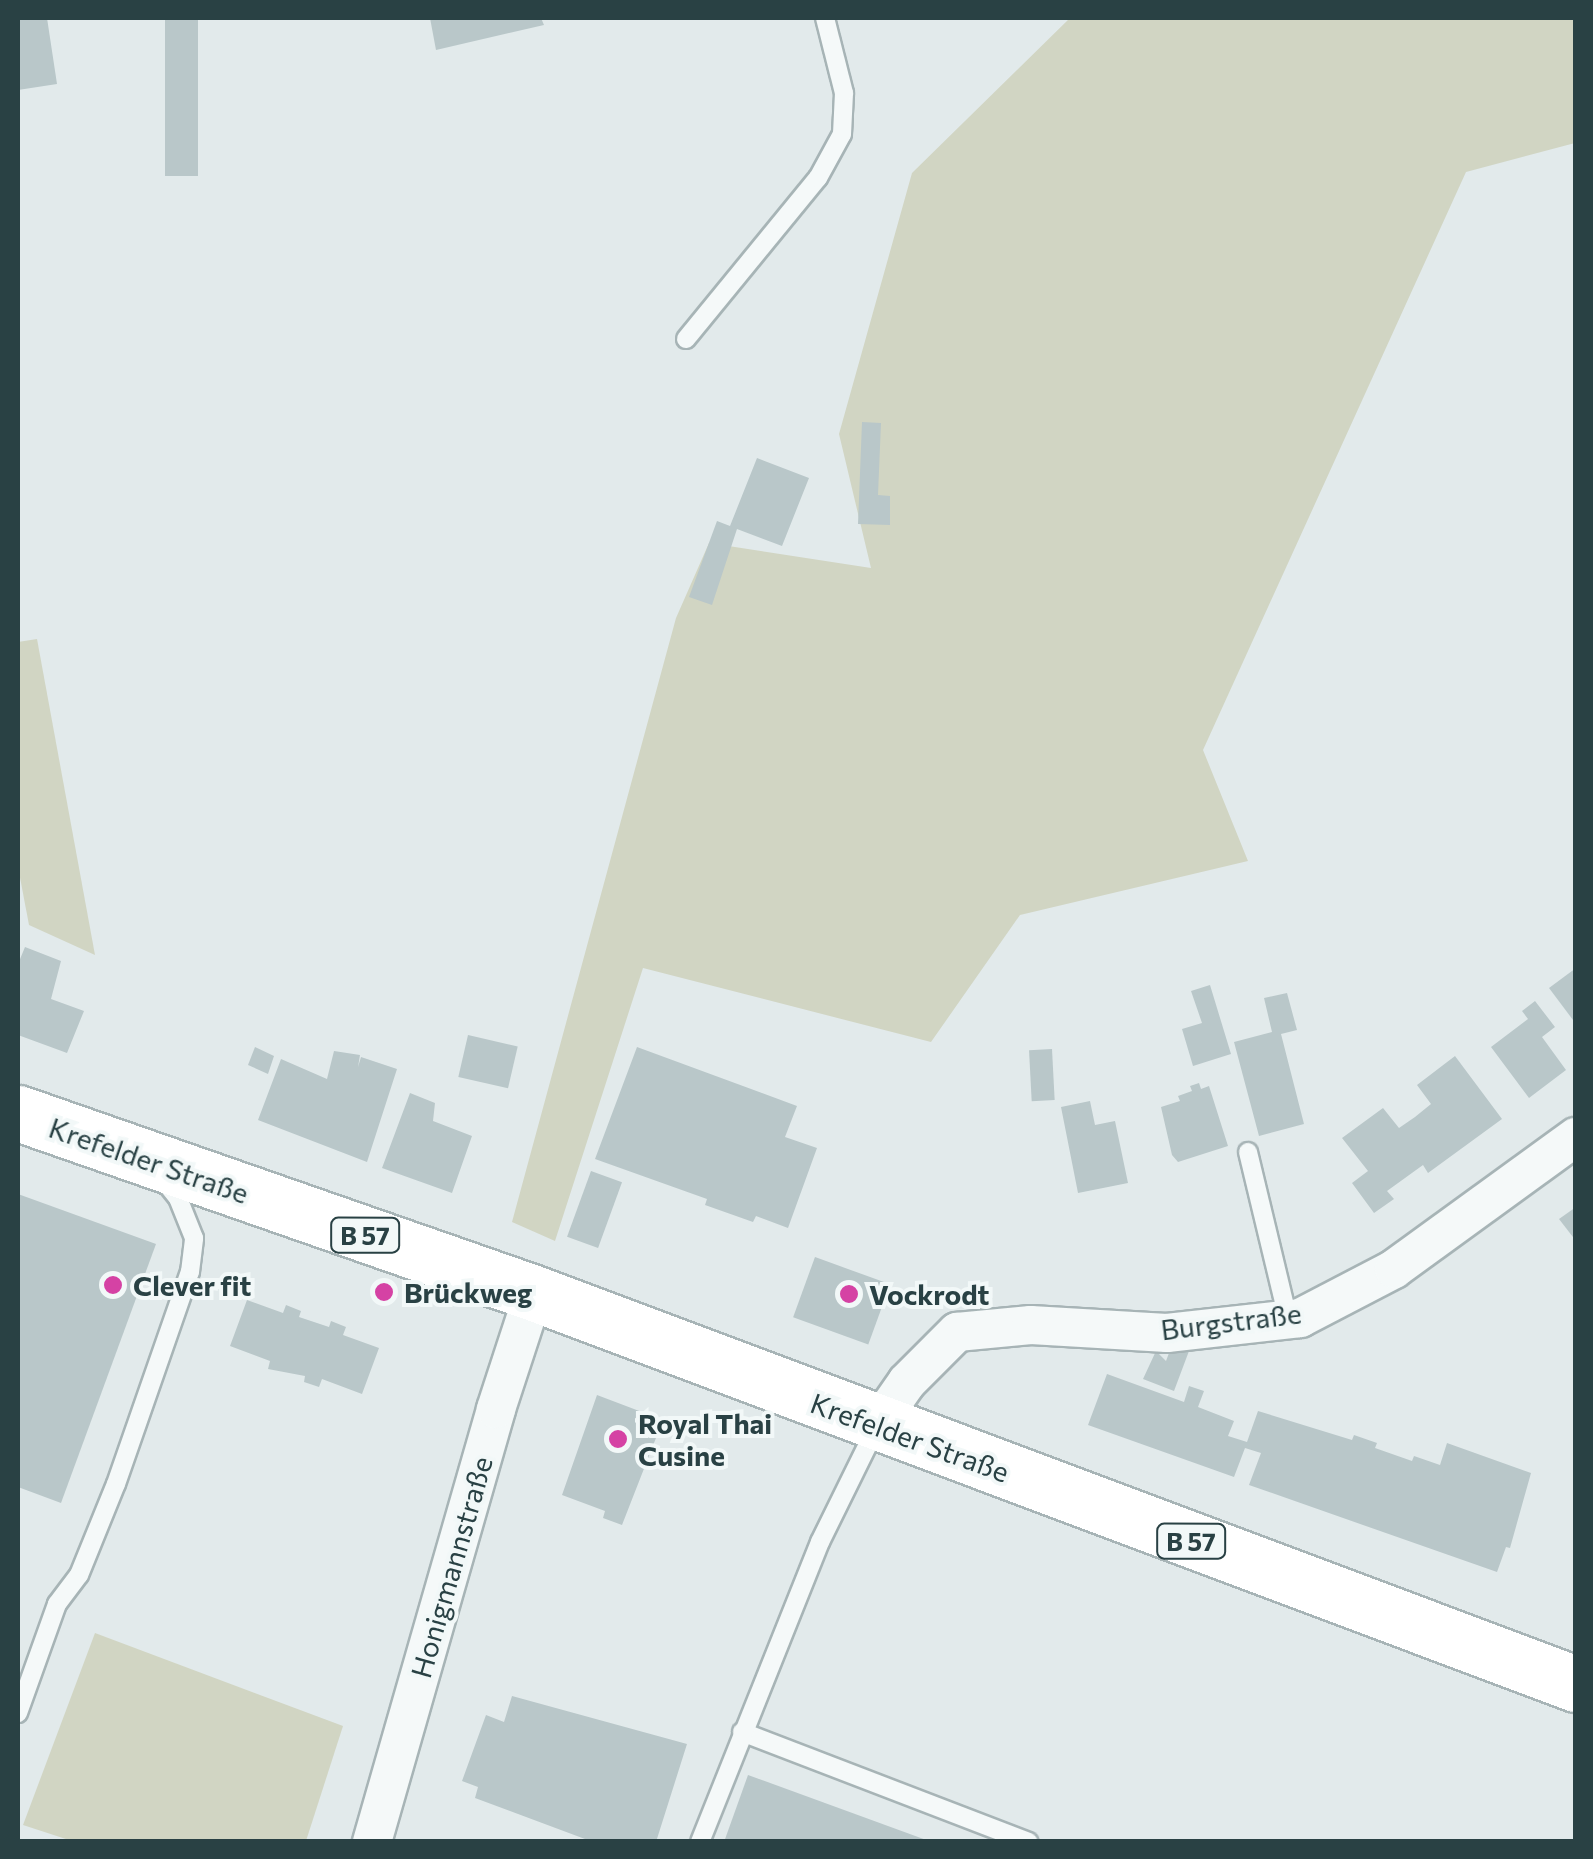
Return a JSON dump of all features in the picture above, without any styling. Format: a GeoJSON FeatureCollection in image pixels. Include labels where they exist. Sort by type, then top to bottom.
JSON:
{"type":"FeatureCollection","features":[{"type":"Feature","properties":{"kind":"main road","name":"Krefelder Straße"},"geometry":{"type":"LineString","coordinates":[[18,1114],[534,1293],[877,1425],[1576,1684]]}},
{"type":"Feature","properties":{"kind":"street","name":"Burgstraße"},"geometry":{"type":"LineString","coordinates":[[877,1425],[907,1382],[956,1332],[1031,1326],[1167,1333],[1300,1318],[1394,1269],[1576,1137]]}},
{"type":"Feature","properties":{"kind":"street","name":"Honigmannstraße"},"geometry":{"type":"LineString","coordinates":[[372,1842],[496,1409],[534,1293]]}},
{"type":"Feature","properties":{"kind":"lane"},"geometry":{"type":"LineString","coordinates":[[686,340],[818,178],[842,134],[844,93],[825,18]]}},
{"type":"Feature","properties":{"kind":"lane"},"geometry":{"type":"LineString","coordinates":[[1248,1152],[1288,1319]]}},
{"type":"Feature","properties":{"kind":"lane"},"geometry":{"type":"LineString","coordinates":[[18,1713],[57,1604],[80,1575],[116,1484],[190,1272],[194,1238],[178,1198],[147,1160]]}},
{"type":"Feature","properties":{"kind":"lane"},"geometry":{"type":"LineString","coordinates":[[700,1842],[820,1542],[877,1425]]}},
{"type":"Feature","properties":{"kind":"lane"},"geometry":{"type":"LineString","coordinates":[[742,1732],[1029,1842]]}},
{"type":"Feature","properties":{"kind":"green space"},"geometry":{"type":"Polygon","coordinates":[[[1070,18],[1575,18],[1575,143],[1466,172],[1203,750],[1248,861],[1020,915],[931,1042],[643,968],[555,1241],[512,1222],[676,618],[709,543],[871,568],[839,434],[912,173],[1070,18]]]}},
{"type":"Feature","properties":{"kind":"green space"},"geometry":{"type":"Polygon","coordinates":[[[37,639],[95,955],[29,925],[18,867],[18,642],[37,639]]]}},
{"type":"Feature","properties":{"kind":"green space"},"geometry":{"type":"Polygon","coordinates":[[[95,1633],[343,1726],[306,1841],[72,1841],[23,1825],[95,1633]]]}},
{"type":"Feature","properties":{"kind":"building"},"geometry":{"type":"Polygon","coordinates":[[[18,18],[47,18],[57,84],[18,90],[18,18]]]}},
{"type":"Feature","properties":{"kind":"building"},"geometry":{"type":"Polygon","coordinates":[[[165,18],[198,18],[198,176],[165,176],[165,18]]]}},
{"type":"Feature","properties":{"kind":"building"},"geometry":{"type":"Polygon","coordinates":[[[430,18],[541,18],[544,25],[436,50],[430,18]]]}},
{"type":"Feature","properties":{"kind":"building"},"geometry":{"type":"Polygon","coordinates":[[[862,422],[881,423],[878,495],[890,496],[890,525],[858,524],[862,422]]]}},
{"type":"Feature","properties":{"kind":"building"},"geometry":{"type":"Polygon","coordinates":[[[757,458],[809,478],[782,546],[737,529],[712,605],[689,597],[717,521],[730,526],[757,458]]]}},
{"type":"Feature","properties":{"kind":"building"},"geometry":{"type":"Polygon","coordinates":[[[25,947],[61,961],[51,999],[84,1011],[67,1053],[18,1035],[18,964],[25,947]]]}},
{"type":"Feature","properties":{"kind":"building"},"geometry":{"type":"Polygon","coordinates":[[[1576,968],[1576,1024],[1549,988],[1576,968]]]}},
{"type":"Feature","properties":{"kind":"building"},"geometry":{"type":"Polygon","coordinates":[[[1210,985],[1231,1054],[1193,1066],[1182,1029],[1202,1023],[1191,991],[1210,985]]]}},
{"type":"Feature","properties":{"kind":"building"},"geometry":{"type":"Polygon","coordinates":[[[1287,993],[1297,1030],[1281,1034],[1304,1124],[1259,1136],[1234,1042],[1272,1032],[1264,998],[1287,993]]]}},
{"type":"Feature","properties":{"kind":"building"},"geometry":{"type":"Polygon","coordinates":[[[1535,1001],[1555,1027],[1542,1037],[1566,1070],[1529,1098],[1491,1047],[1528,1019],[1522,1011],[1535,1001]]]}},
{"type":"Feature","properties":{"kind":"building"},"geometry":{"type":"Polygon","coordinates":[[[468,1035],[518,1046],[508,1088],[458,1077],[468,1035]]]}},
{"type":"Feature","properties":{"kind":"building"},"geometry":{"type":"Polygon","coordinates":[[[255,1047],[274,1056],[268,1074],[248,1065],[255,1047]]]}},
{"type":"Feature","properties":{"kind":"building"},"geometry":{"type":"Polygon","coordinates":[[[637,1047],[797,1106],[785,1137],[817,1148],[788,1228],[756,1216],[753,1222],[705,1205],[707,1199],[595,1159],[637,1047]]]}},
{"type":"Feature","properties":{"kind":"building"},"geometry":{"type":"Polygon","coordinates":[[[1052,1049],[1055,1100],[1032,1101],[1029,1050],[1052,1049]]]}},
{"type":"Feature","properties":{"kind":"building"},"geometry":{"type":"Polygon","coordinates":[[[334,1051],[360,1055],[358,1067],[361,1057],[397,1069],[367,1162],[258,1120],[281,1059],[327,1079],[334,1051]]]}},
{"type":"Feature","properties":{"kind":"building"},"geometry":{"type":"Polygon","coordinates":[[[1455,1056],[1502,1119],[1428,1173],[1423,1165],[1387,1191],[1394,1199],[1374,1213],[1352,1183],[1368,1171],[1342,1138],[1383,1108],[1399,1128],[1415,1117],[1431,1104],[1417,1085],[1455,1056]]]}},
{"type":"Feature","properties":{"kind":"building"},"geometry":{"type":"Polygon","coordinates":[[[1199,1083],[1201,1089],[1209,1086],[1228,1146],[1178,1162],[1172,1155],[1161,1107],[1180,1101],[1178,1096],[1192,1091],[1190,1086],[1199,1083]]]}},
{"type":"Feature","properties":{"kind":"building"},"geometry":{"type":"Polygon","coordinates":[[[410,1093],[435,1103],[433,1121],[472,1136],[452,1193],[382,1168],[410,1093]]]}},
{"type":"Feature","properties":{"kind":"building"},"geometry":{"type":"Polygon","coordinates":[[[1090,1101],[1095,1125],[1115,1121],[1128,1183],[1078,1193],[1061,1107],[1090,1101]]]}},
{"type":"Feature","properties":{"kind":"building"},"geometry":{"type":"Polygon","coordinates":[[[591,1171],[622,1182],[598,1248],[567,1237],[591,1171]]]}},
{"type":"Feature","properties":{"kind":"building"},"geometry":{"type":"Polygon","coordinates":[[[18,1194],[156,1244],[61,1503],[18,1487],[18,1194]]]}},
{"type":"Feature","properties":{"kind":"building"},"geometry":{"type":"Polygon","coordinates":[[[1576,1207],[1576,1241],[1559,1219],[1576,1207]]]}},
{"type":"Feature","properties":{"kind":"building"},"geometry":{"type":"Polygon","coordinates":[[[815,1257],[890,1284],[868,1345],[793,1317],[815,1257]]]}},
{"type":"Feature","properties":{"kind":"building"},"geometry":{"type":"Polygon","coordinates":[[[247,1300],[283,1313],[286,1305],[301,1311],[299,1317],[329,1327],[331,1321],[346,1327],[343,1335],[379,1348],[362,1394],[322,1379],[319,1387],[304,1382],[305,1376],[268,1369],[270,1361],[230,1346],[247,1300]]]}},
{"type":"Feature","properties":{"kind":"building"},"geometry":{"type":"Polygon","coordinates":[[[1192,1343],[1174,1391],[1143,1379],[1156,1351],[1166,1361],[1172,1345],[1192,1343]]]}},
{"type":"Feature","properties":{"kind":"building"},"geometry":{"type":"Polygon","coordinates":[[[1107,1374],[1184,1402],[1189,1386],[1204,1391],[1198,1407],[1234,1421],[1228,1436],[1247,1442],[1258,1411],[1352,1440],[1354,1435],[1377,1443],[1375,1448],[1412,1461],[1414,1456],[1440,1465],[1447,1443],[1531,1473],[1510,1548],[1506,1547],[1497,1572],[1249,1485],[1261,1453],[1245,1448],[1234,1477],[1088,1425],[1107,1374]]]}},
{"type":"Feature","properties":{"kind":"building","name":"Royal Thai Cusine"},"geometry":{"type":"Polygon","coordinates":[[[597,1395],[663,1420],[622,1525],[603,1518],[605,1511],[562,1495],[597,1395]]]}},
{"type":"Feature","properties":{"kind":"building"},"geometry":{"type":"Polygon","coordinates":[[[512,1696],[687,1744],[656,1842],[593,1842],[475,1798],[478,1787],[462,1781],[486,1715],[504,1722],[512,1696]]]}},
{"type":"Feature","properties":{"kind":"building"},"geometry":{"type":"Polygon","coordinates":[[[748,1775],[929,1841],[929,1842],[724,1842],[748,1775]]]}},
{"type":"Feature","properties":{"kind":"place","name":"Clever fit"},"geometry":{"type":"Point","coordinates":[113,1285]}},
{"type":"Feature","properties":{"kind":"place","name":"Brückweg"},"geometry":{"type":"Point","coordinates":[384,1292]}},
{"type":"Feature","properties":{"kind":"place","name":"Vockrodt"},"geometry":{"type":"Point","coordinates":[849,1294]}},
{"type":"Feature","properties":{"kind":"place","name":"Royal Thai Cusine"},"geometry":{"type":"Point","coordinates":[618,1439]}}]}
